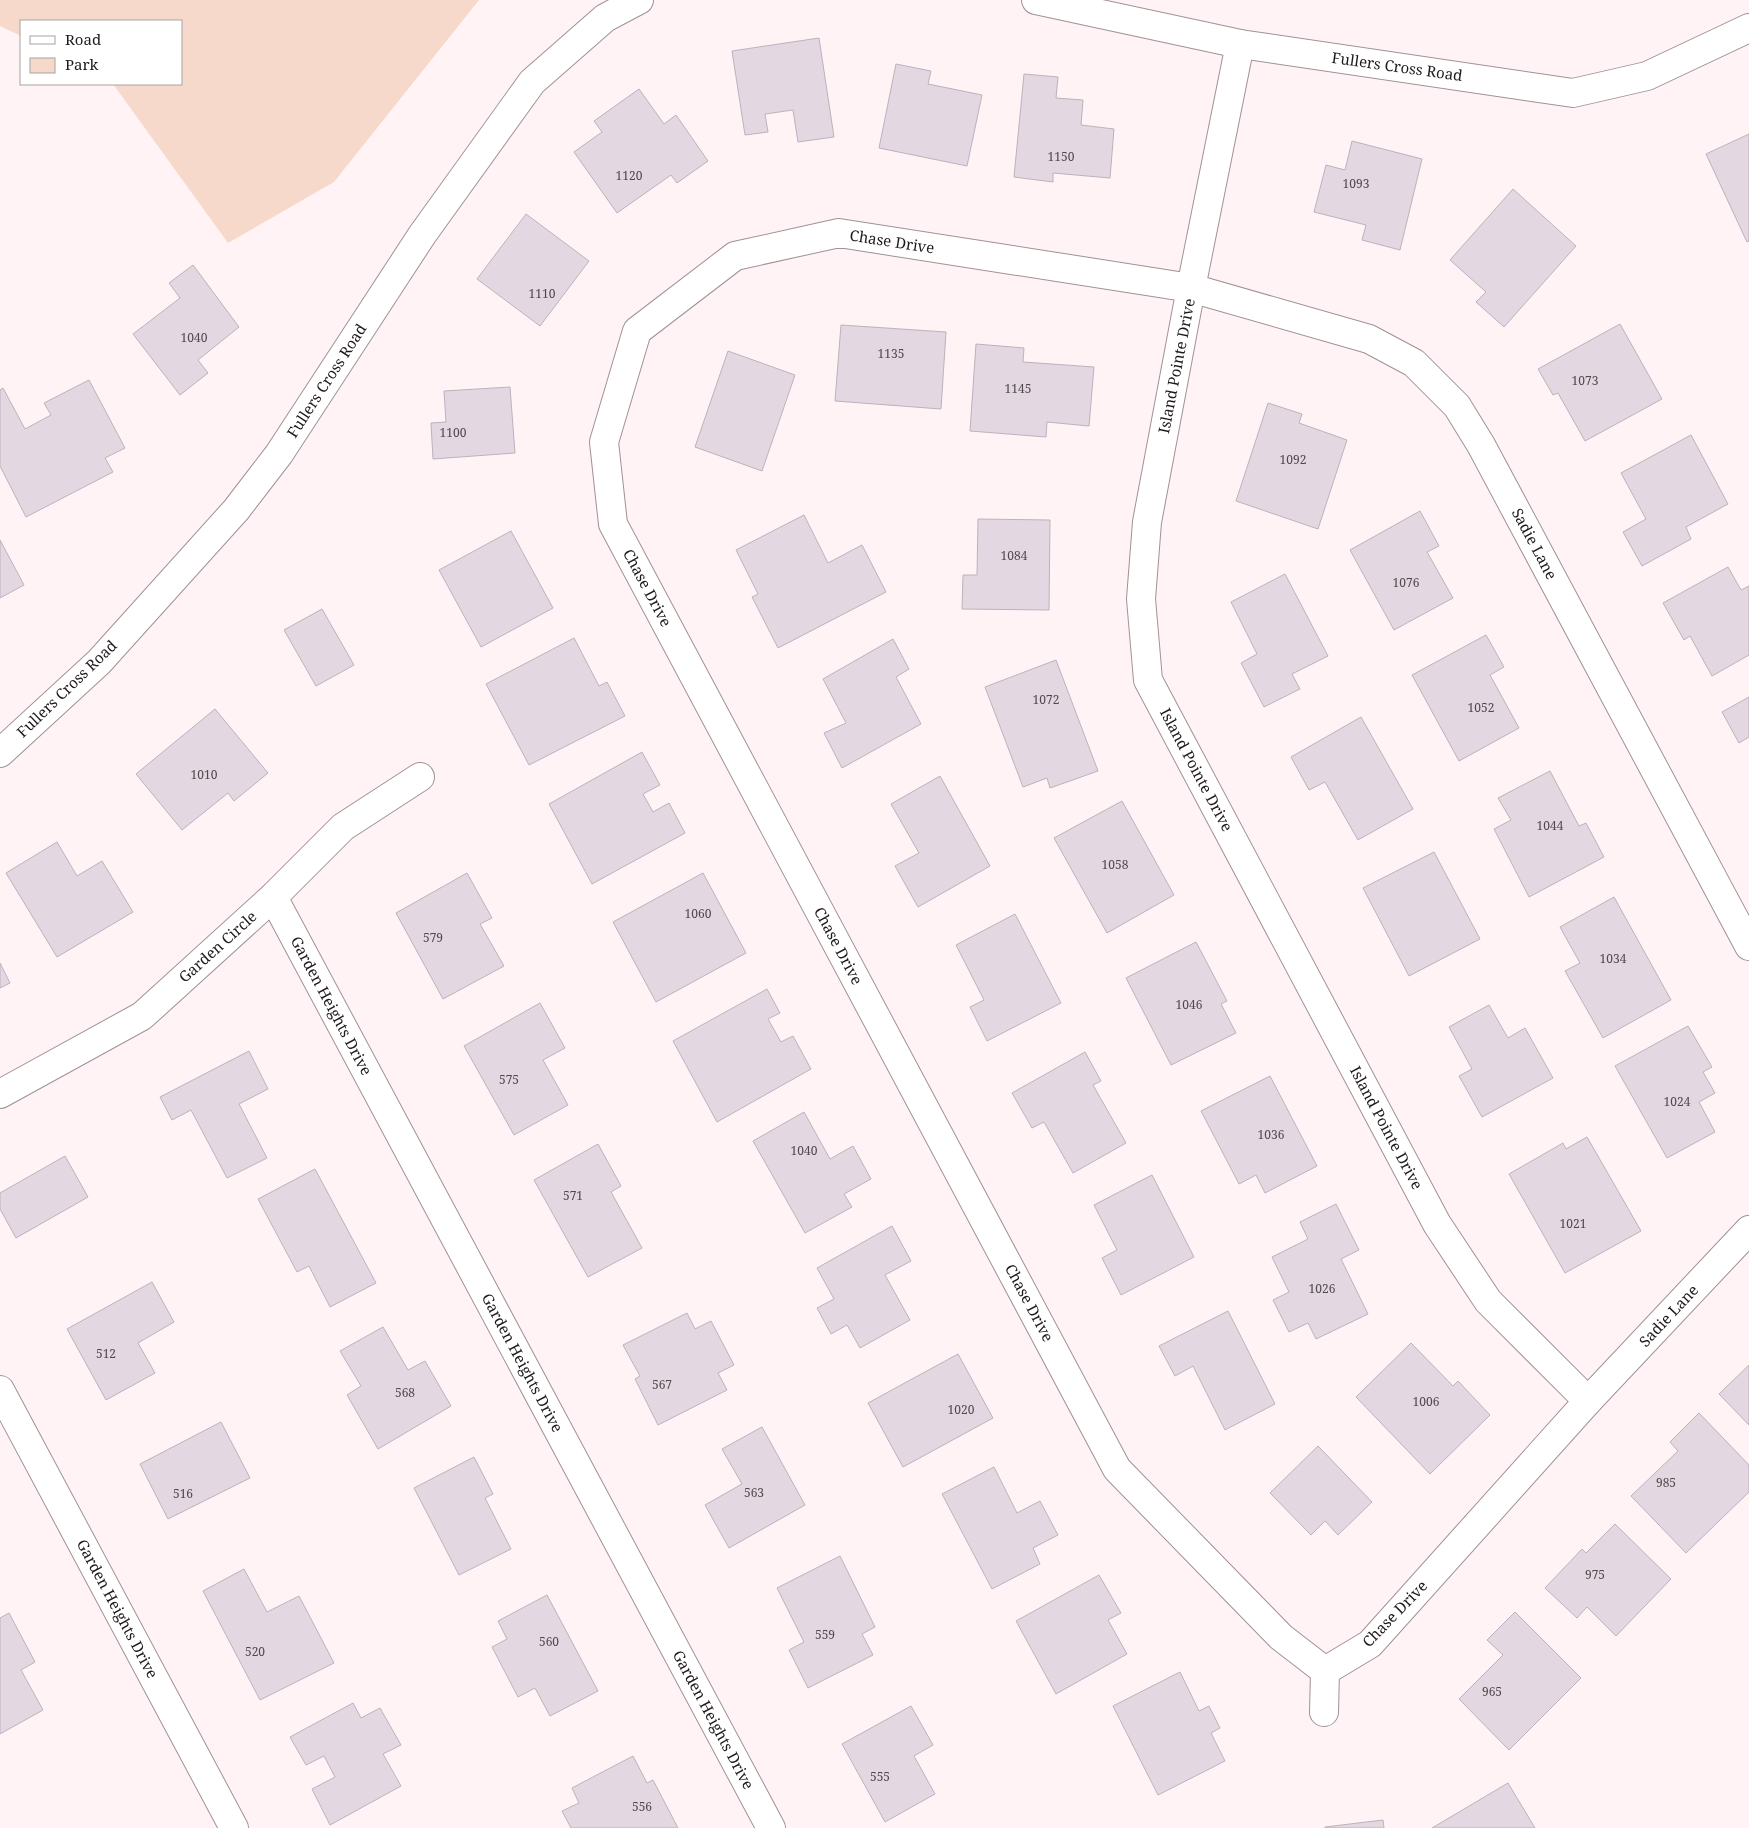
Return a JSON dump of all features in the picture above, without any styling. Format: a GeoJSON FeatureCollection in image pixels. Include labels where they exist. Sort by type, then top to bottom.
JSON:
{"type":"FeatureCollection","features":[{"type":"Feature","properties":{"kind":"street","name":"Fullers Cross Road"},"geometry":{"type":"LineString","coordinates":[[0,753],[99,662],[236,510],[279,454],[422,236],[532,82],[605,18],[639,0]]}},
{"type":"Feature","properties":{"kind":"street","name":"Fullers Cross Road"},"geometry":{"type":"LineString","coordinates":[[1036,0],[1240,44],[1573,93],[1647,76],[1749,28]]}},
{"type":"Feature","properties":{"kind":"street","name":"Island Pointe Drive"},"geometry":{"type":"LineString","coordinates":[[1240,44],[1147,522],[1141,599],[1148,680],[1436,1224],[1488,1301],[1588,1401]]}},
{"type":"Feature","properties":{"kind":"street","name":"Chase Drive"},"geometry":{"type":"LineString","coordinates":[[1191,288],[839,233],[735,256],[637,332],[604,442],[613,524],[1118,1469],[1281,1637],[1325,1671],[1370,1644],[1588,1401]]}},
{"type":"Feature","properties":{"kind":"street","name":"Sadie Lane"},"geometry":{"type":"LineString","coordinates":[[1191,288],[1369,338],[1414,363],[1457,406],[1486,454],[1749,946]]}},
{"type":"Feature","properties":{"kind":"street","name":"Garden Circle"},"geometry":{"type":"LineString","coordinates":[[0,1094],[142,1016],[273,897],[343,827],[420,777]]}},
{"type":"Feature","properties":{"kind":"street","name":"Garden Heights Drive"},"geometry":{"type":"LineString","coordinates":[[273,897],[771,1828]]}},
{"type":"Feature","properties":{"kind":"street","name":"Sadie Lane"},"geometry":{"type":"LineString","coordinates":[[1588,1401],[1749,1230]]}},
{"type":"Feature","properties":{"kind":"street","name":"Garden Heights Drive"},"geometry":{"type":"LineString","coordinates":[[0,1390],[234,1828]]}},
{"type":"Feature","properties":{"kind":"street"},"geometry":{"type":"LineString","coordinates":[[1324,1712],[1325,1671]]}},
{"type":"Feature","properties":{"kind":"green space"},"geometry":{"type":"Polygon","coordinates":[[[0,0],[479,0],[334,182],[228,243],[114,85],[182,85],[182,20],[20,20],[20,36],[0,26],[0,0]]]}},
{"type":"Feature","properties":{"kind":"building"},"geometry":{"type":"Polygon","coordinates":[[[819,38],[834,137],[798,142],[793,110],[765,114],[768,132],[745,135],[732,51],[819,38]]]}},
{"type":"Feature","properties":{"kind":"building"},"geometry":{"type":"Polygon","coordinates":[[[896,64],[931,71],[928,84],[982,95],[967,166],[879,148],[896,64]]]}},
{"type":"Feature","properties":{"kind":"building"},"geometry":{"type":"Polygon","coordinates":[[[1024,74],[1058,77],[1056,98],[1083,100],[1081,125],[1114,129],[1110,178],[1053,173],[1053,182],[1014,177],[1024,74]]]}},
{"type":"Feature","properties":{"kind":"building"},"geometry":{"type":"Polygon","coordinates":[[[639,89],[664,124],[676,115],[708,161],[677,183],[671,175],[617,213],[574,152],[602,132],[594,121],[639,89]]]}},
{"type":"Feature","properties":{"kind":"building"},"geometry":{"type":"Polygon","coordinates":[[[1749,134],[1749,241],[1747,242],[1706,154],[1749,134]]]}},
{"type":"Feature","properties":{"kind":"building"},"geometry":{"type":"Polygon","coordinates":[[[1352,141],[1422,159],[1400,250],[1362,240],[1366,225],[1314,212],[1326,165],[1345,170],[1352,141]]]}},
{"type":"Feature","properties":{"kind":"building"},"geometry":{"type":"Polygon","coordinates":[[[1513,189],[1576,246],[1504,327],[1476,302],[1486,292],[1450,260],[1513,189]]]}},
{"type":"Feature","properties":{"kind":"building"},"geometry":{"type":"Polygon","coordinates":[[[526,214],[589,261],[540,326],[477,279],[526,214]]]}},
{"type":"Feature","properties":{"kind":"building"},"geometry":{"type":"Polygon","coordinates":[[[193,265],[239,327],[198,360],[208,373],[180,395],[133,334],[180,298],[169,283],[193,265]]]}},
{"type":"Feature","properties":{"kind":"building"},"geometry":{"type":"Polygon","coordinates":[[[1620,324],[1662,399],[1585,441],[1558,393],[1553,395],[1538,369],[1620,324]]]}},
{"type":"Feature","properties":{"kind":"building"},"geometry":{"type":"Polygon","coordinates":[[[841,325],[946,332],[941,409],[835,401],[841,325]]]}},
{"type":"Feature","properties":{"kind":"building"},"geometry":{"type":"Polygon","coordinates":[[[976,344],[1024,348],[1023,362],[1094,367],[1089,426],[1047,422],[1046,437],[970,431],[976,344]]]}},
{"type":"Feature","properties":{"kind":"building"},"geometry":{"type":"Polygon","coordinates":[[[728,351],[795,375],[762,471],[695,447],[728,351]]]}},
{"type":"Feature","properties":{"kind":"building"},"geometry":{"type":"Polygon","coordinates":[[[89,380],[125,448],[105,458],[113,472],[26,517],[0,466],[0,390],[3,388],[25,429],[51,415],[44,403],[89,380]]]}},
{"type":"Feature","properties":{"kind":"building"},"geometry":{"type":"Polygon","coordinates":[[[510,387],[515,453],[433,459],[431,423],[446,422],[444,391],[510,387]]]}},
{"type":"Feature","properties":{"kind":"building"},"geometry":{"type":"Polygon","coordinates":[[[1268,403],[1302,414],[1299,423],[1347,440],[1318,529],[1236,501],[1268,403]]]}},
{"type":"Feature","properties":{"kind":"building"},"geometry":{"type":"Polygon","coordinates":[[[1691,435],[1728,504],[1686,527],[1691,539],[1642,566],[1623,532],[1646,519],[1621,473],[1691,435]]]}},
{"type":"Feature","properties":{"kind":"building"},"geometry":{"type":"Polygon","coordinates":[[[1420,511],[1439,546],[1427,552],[1453,598],[1394,630],[1350,550],[1420,511]]]}},
{"type":"Feature","properties":{"kind":"building"},"geometry":{"type":"Polygon","coordinates":[[[804,515],[828,563],[862,545],[886,592],[778,648],[752,597],[758,594],[736,550],[804,515]]]}},
{"type":"Feature","properties":{"kind":"building"},"geometry":{"type":"Polygon","coordinates":[[[978,519],[1050,520],[1049,610],[962,609],[963,575],[977,575],[978,519]]]}},
{"type":"Feature","properties":{"kind":"building"},"geometry":{"type":"Polygon","coordinates":[[[511,531],[553,608],[481,647],[439,570],[511,531]]]}},
{"type":"Feature","properties":{"kind":"building"},"geometry":{"type":"Polygon","coordinates":[[[0,540],[24,585],[0,598],[0,540]]]}},
{"type":"Feature","properties":{"kind":"building"},"geometry":{"type":"Polygon","coordinates":[[[1728,567],[1741,590],[1749,586],[1749,655],[1712,676],[1690,636],[1684,640],[1663,603],[1728,567]]]}},
{"type":"Feature","properties":{"kind":"building"},"geometry":{"type":"Polygon","coordinates":[[[1285,574],[1328,656],[1292,674],[1300,689],[1264,707],[1241,663],[1257,654],[1231,602],[1285,574]]]}},
{"type":"Feature","properties":{"kind":"building"},"geometry":{"type":"Polygon","coordinates":[[[322,609],[354,665],[316,686],[284,630],[322,609]]]}},
{"type":"Feature","properties":{"kind":"building"},"geometry":{"type":"Polygon","coordinates":[[[1486,635],[1504,667],[1490,675],[1519,728],[1459,761],[1412,675],[1486,635]]]}},
{"type":"Feature","properties":{"kind":"building"},"geometry":{"type":"Polygon","coordinates":[[[574,638],[599,686],[607,682],[625,716],[529,765],[486,684],[574,638]]]}},
{"type":"Feature","properties":{"kind":"building"},"geometry":{"type":"Polygon","coordinates":[[[893,639],[909,669],[896,677],[921,724],[842,768],[824,733],[846,723],[823,679],[893,639]]]}},
{"type":"Feature","properties":{"kind":"building"},"geometry":{"type":"Polygon","coordinates":[[[1056,660],[1098,771],[1050,788],[1047,778],[1023,787],[985,687],[1056,660]]]}},
{"type":"Feature","properties":{"kind":"building"},"geometry":{"type":"Polygon","coordinates":[[[1749,697],[1749,737],[1739,743],[1722,712],[1749,697]]]}},
{"type":"Feature","properties":{"kind":"building"},"geometry":{"type":"Polygon","coordinates":[[[215,709],[268,773],[234,801],[228,793],[182,830],[136,774],[215,709]]]}},
{"type":"Feature","properties":{"kind":"building"},"geometry":{"type":"Polygon","coordinates":[[[1361,717],[1413,809],[1358,840],[1325,782],[1309,790],[1291,757],[1361,717]]]}},
{"type":"Feature","properties":{"kind":"building"},"geometry":{"type":"Polygon","coordinates":[[[642,752],[660,785],[643,794],[653,812],[669,803],[685,833],[592,884],[549,804],[642,752]]]}},
{"type":"Feature","properties":{"kind":"building"},"geometry":{"type":"Polygon","coordinates":[[[1550,771],[1579,826],[1586,823],[1604,857],[1529,897],[1494,829],[1511,820],[1498,798],[1550,771]]]}},
{"type":"Feature","properties":{"kind":"building"},"geometry":{"type":"Polygon","coordinates":[[[940,776],[990,866],[918,907],[895,866],[919,853],[891,804],[940,776]]]}},
{"type":"Feature","properties":{"kind":"building"},"geometry":{"type":"Polygon","coordinates":[[[1122,801],[1174,895],[1107,933],[1054,838],[1122,801]]]}},
{"type":"Feature","properties":{"kind":"building"},"geometry":{"type":"Polygon","coordinates":[[[57,842],[77,876],[102,861],[133,912],[57,957],[6,873],[57,842]]]}},
{"type":"Feature","properties":{"kind":"building"},"geometry":{"type":"Polygon","coordinates":[[[1434,852],[1480,939],[1409,976],[1363,888],[1434,852]]]}},
{"type":"Feature","properties":{"kind":"building"},"geometry":{"type":"Polygon","coordinates":[[[467,873],[492,918],[480,924],[504,966],[443,999],[396,913],[467,873]]]}},
{"type":"Feature","properties":{"kind":"building"},"geometry":{"type":"Polygon","coordinates":[[[703,873],[746,953],[656,1002],[613,922],[703,873]]]}},
{"type":"Feature","properties":{"kind":"building"},"geometry":{"type":"Polygon","coordinates":[[[1614,897],[1671,1000],[1603,1038],[1565,971],[1580,963],[1560,927],[1614,897]]]}},
{"type":"Feature","properties":{"kind":"building"},"geometry":{"type":"Polygon","coordinates":[[[1015,914],[1061,1003],[987,1041],[970,1007],[984,1000],[956,945],[1015,914]]]}},
{"type":"Feature","properties":{"kind":"building"},"geometry":{"type":"Polygon","coordinates":[[[1196,942],[1227,1001],[1221,1004],[1236,1033],[1171,1065],[1126,978],[1196,942]]]}},
{"type":"Feature","properties":{"kind":"building"},"geometry":{"type":"Polygon","coordinates":[[[0,963],[10,983],[0,988],[0,963]]]}},
{"type":"Feature","properties":{"kind":"building"},"geometry":{"type":"Polygon","coordinates":[[[767,989],[780,1013],[768,1019],[781,1042],[793,1036],[811,1069],[717,1122],[673,1041],[767,989]]]}},
{"type":"Feature","properties":{"kind":"building"},"geometry":{"type":"Polygon","coordinates":[[[540,1003],[565,1048],[543,1060],[568,1105],[514,1135],[464,1046],[540,1003]]]}},
{"type":"Feature","properties":{"kind":"building"},"geometry":{"type":"Polygon","coordinates":[[[1489,1005],[1508,1038],[1525,1028],[1553,1078],[1482,1117],[1459,1076],[1472,1069],[1449,1027],[1489,1005]]]}},
{"type":"Feature","properties":{"kind":"building"},"geometry":{"type":"Polygon","coordinates":[[[1688,1026],[1712,1067],[1703,1072],[1715,1093],[1699,1102],[1715,1132],[1667,1158],[1615,1066],[1688,1026]]]}},
{"type":"Feature","properties":{"kind":"building"},"geometry":{"type":"Polygon","coordinates":[[[249,1051],[268,1089],[239,1104],[267,1158],[227,1178],[191,1110],[172,1120],[160,1097],[249,1051]]]}},
{"type":"Feature","properties":{"kind":"building"},"geometry":{"type":"Polygon","coordinates":[[[1085,1052],[1101,1081],[1093,1085],[1126,1143],[1073,1173],[1044,1122],[1032,1128],[1012,1093],[1085,1052]]]}},
{"type":"Feature","properties":{"kind":"building"},"geometry":{"type":"Polygon","coordinates":[[[1270,1076],[1317,1166],[1265,1193],[1256,1175],[1239,1184],[1201,1111],[1270,1076]]]}},
{"type":"Feature","properties":{"kind":"building"},"geometry":{"type":"Polygon","coordinates":[[[804,1112],[830,1159],[853,1146],[871,1179],[844,1194],[852,1207],[805,1233],[753,1141],[804,1112]]]}},
{"type":"Feature","properties":{"kind":"building"},"geometry":{"type":"Polygon","coordinates":[[[1587,1137],[1641,1231],[1565,1273],[1509,1174],[1563,1143],[1566,1149],[1587,1137]]]}},
{"type":"Feature","properties":{"kind":"building"},"geometry":{"type":"Polygon","coordinates":[[[598,1144],[621,1186],[611,1192],[642,1248],[588,1277],[534,1180],[598,1144]]]}},
{"type":"Feature","properties":{"kind":"building"},"geometry":{"type":"Polygon","coordinates":[[[65,1156],[88,1197],[16,1238],[0,1209],[0,1193],[65,1156]]]}},
{"type":"Feature","properties":{"kind":"building"},"geometry":{"type":"Polygon","coordinates":[[[315,1169],[376,1283],[330,1307],[309,1266],[297,1272],[258,1199],[315,1169]]]}},
{"type":"Feature","properties":{"kind":"building"},"geometry":{"type":"Polygon","coordinates":[[[1152,1175],[1194,1257],[1121,1295],[1102,1258],[1117,1250],[1094,1205],[1152,1175]]]}},
{"type":"Feature","properties":{"kind":"building"},"geometry":{"type":"Polygon","coordinates":[[[1336,1204],[1359,1250],[1341,1259],[1368,1314],[1316,1339],[1308,1323],[1289,1332],[1273,1300],[1289,1292],[1272,1257],[1308,1239],[1300,1222],[1336,1204]]]}},
{"type":"Feature","properties":{"kind":"building"},"geometry":{"type":"Polygon","coordinates":[[[892,1226],[911,1261],[885,1275],[910,1320],[860,1348],[847,1325],[831,1334],[817,1308],[834,1299],[817,1268],[892,1226]]]}},
{"type":"Feature","properties":{"kind":"building"},"geometry":{"type":"Polygon","coordinates":[[[152,1282],[174,1322],[138,1343],[155,1373],[106,1400],[67,1329],[152,1282]]]}},
{"type":"Feature","properties":{"kind":"building"},"geometry":{"type":"Polygon","coordinates":[[[1228,1311],[1275,1404],[1225,1430],[1193,1366],[1175,1376],[1159,1346],[1228,1311]]]}},
{"type":"Feature","properties":{"kind":"building"},"geometry":{"type":"Polygon","coordinates":[[[687,1313],[695,1329],[711,1321],[734,1365],[718,1373],[727,1390],[658,1425],[635,1379],[640,1376],[623,1345],[687,1313]]]}},
{"type":"Feature","properties":{"kind":"building"},"geometry":{"type":"Polygon","coordinates":[[[383,1327],[408,1370],[425,1361],[451,1406],[378,1449],[347,1395],[361,1386],[340,1351],[383,1327]]]}},
{"type":"Feature","properties":{"kind":"building"},"geometry":{"type":"Polygon","coordinates":[[[1411,1343],[1453,1386],[1458,1381],[1490,1415],[1430,1474],[1356,1397],[1411,1343]]]}},
{"type":"Feature","properties":{"kind":"building"},"geometry":{"type":"Polygon","coordinates":[[[958,1354],[993,1418],[903,1467],[868,1403],[958,1354]]]}},
{"type":"Feature","properties":{"kind":"building"},"geometry":{"type":"Polygon","coordinates":[[[1749,1365],[1749,1425],[1719,1394],[1749,1365]]]}},
{"type":"Feature","properties":{"kind":"building"},"geometry":{"type":"Polygon","coordinates":[[[1699,1413],[1749,1465],[1749,1492],[1686,1553],[1631,1496],[1678,1451],[1670,1442],[1699,1413]]]}},
{"type":"Feature","properties":{"kind":"building"},"geometry":{"type":"Polygon","coordinates":[[[221,1422],[250,1478],[168,1519],[140,1464],[221,1422]]]}},
{"type":"Feature","properties":{"kind":"building"},"geometry":{"type":"Polygon","coordinates":[[[762,1427],[805,1505],[729,1548],[705,1505],[742,1484],[722,1449],[762,1427]]]}},
{"type":"Feature","properties":{"kind":"building"},"geometry":{"type":"Polygon","coordinates":[[[1318,1446],[1372,1502],[1338,1535],[1325,1521],[1311,1535],[1270,1493],[1318,1446]]]}},
{"type":"Feature","properties":{"kind":"building"},"geometry":{"type":"Polygon","coordinates":[[[474,1457],[493,1494],[485,1498],[511,1549],[459,1575],[414,1488],[474,1457]]]}},
{"type":"Feature","properties":{"kind":"building"},"geometry":{"type":"Polygon","coordinates":[[[994,1467],[1017,1513],[1040,1501],[1058,1535],[1033,1548],[1040,1564],[992,1589],[942,1494],[994,1467]]]}},
{"type":"Feature","properties":{"kind":"building"},"geometry":{"type":"Polygon","coordinates":[[[1615,1524],[1671,1579],[1616,1636],[1587,1607],[1577,1618],[1545,1588],[1582,1549],[1586,1553],[1615,1524]]]}},
{"type":"Feature","properties":{"kind":"building"},"geometry":{"type":"Polygon","coordinates":[[[840,1556],[875,1627],[862,1634],[873,1655],[808,1688],[789,1650],[804,1642],[777,1588],[840,1556]]]}},
{"type":"Feature","properties":{"kind":"building"},"geometry":{"type":"Polygon","coordinates":[[[244,1569],[267,1612],[299,1596],[334,1663],[260,1700],[203,1591],[244,1569]]]}},
{"type":"Feature","properties":{"kind":"building"},"geometry":{"type":"Polygon","coordinates":[[[1099,1575],[1121,1613],[1108,1620],[1127,1654],[1056,1694],[1016,1621],[1099,1575]]]}},
{"type":"Feature","properties":{"kind":"building"},"geometry":{"type":"Polygon","coordinates":[[[547,1595],[598,1691],[550,1716],[535,1688],[518,1697],[492,1647],[507,1639],[498,1621],[547,1595]]]}},
{"type":"Feature","properties":{"kind":"building"},"geometry":{"type":"Polygon","coordinates":[[[1515,1612],[1581,1678],[1509,1750],[1459,1699],[1503,1655],[1487,1640],[1515,1612]]]}},
{"type":"Feature","properties":{"kind":"building"},"geometry":{"type":"Polygon","coordinates":[[[9,1613],[35,1662],[21,1670],[43,1710],[0,1734],[0,1618],[9,1613]]]}},
{"type":"Feature","properties":{"kind":"building"},"geometry":{"type":"Polygon","coordinates":[[[1180,1672],[1199,1711],[1209,1706],[1220,1728],[1211,1733],[1225,1761],[1158,1795],[1113,1706],[1180,1672]]]}},
{"type":"Feature","properties":{"kind":"building"},"geometry":{"type":"Polygon","coordinates":[[[353,1703],[361,1718],[380,1708],[401,1745],[383,1754],[401,1786],[330,1825],[312,1789],[335,1777],[324,1756],[306,1765],[290,1737],[353,1703]]]}},
{"type":"Feature","properties":{"kind":"building"},"geometry":{"type":"Polygon","coordinates":[[[911,1706],[933,1745],[914,1756],[935,1794],[885,1822],[842,1744],[911,1706]]]}},
{"type":"Feature","properties":{"kind":"building"},"geometry":{"type":"Polygon","coordinates":[[[633,1756],[647,1783],[653,1780],[678,1828],[571,1828],[562,1811],[579,1803],[572,1788],[633,1756]]]}},
{"type":"Feature","properties":{"kind":"building"},"geometry":{"type":"Polygon","coordinates":[[[1508,1783],[1535,1828],[1432,1828],[1508,1783]]]}},
{"type":"Feature","properties":{"kind":"building"},"geometry":{"type":"Polygon","coordinates":[[[1383,1820],[1384,1828],[1325,1828],[1325,1827],[1383,1820]]]}}]}
